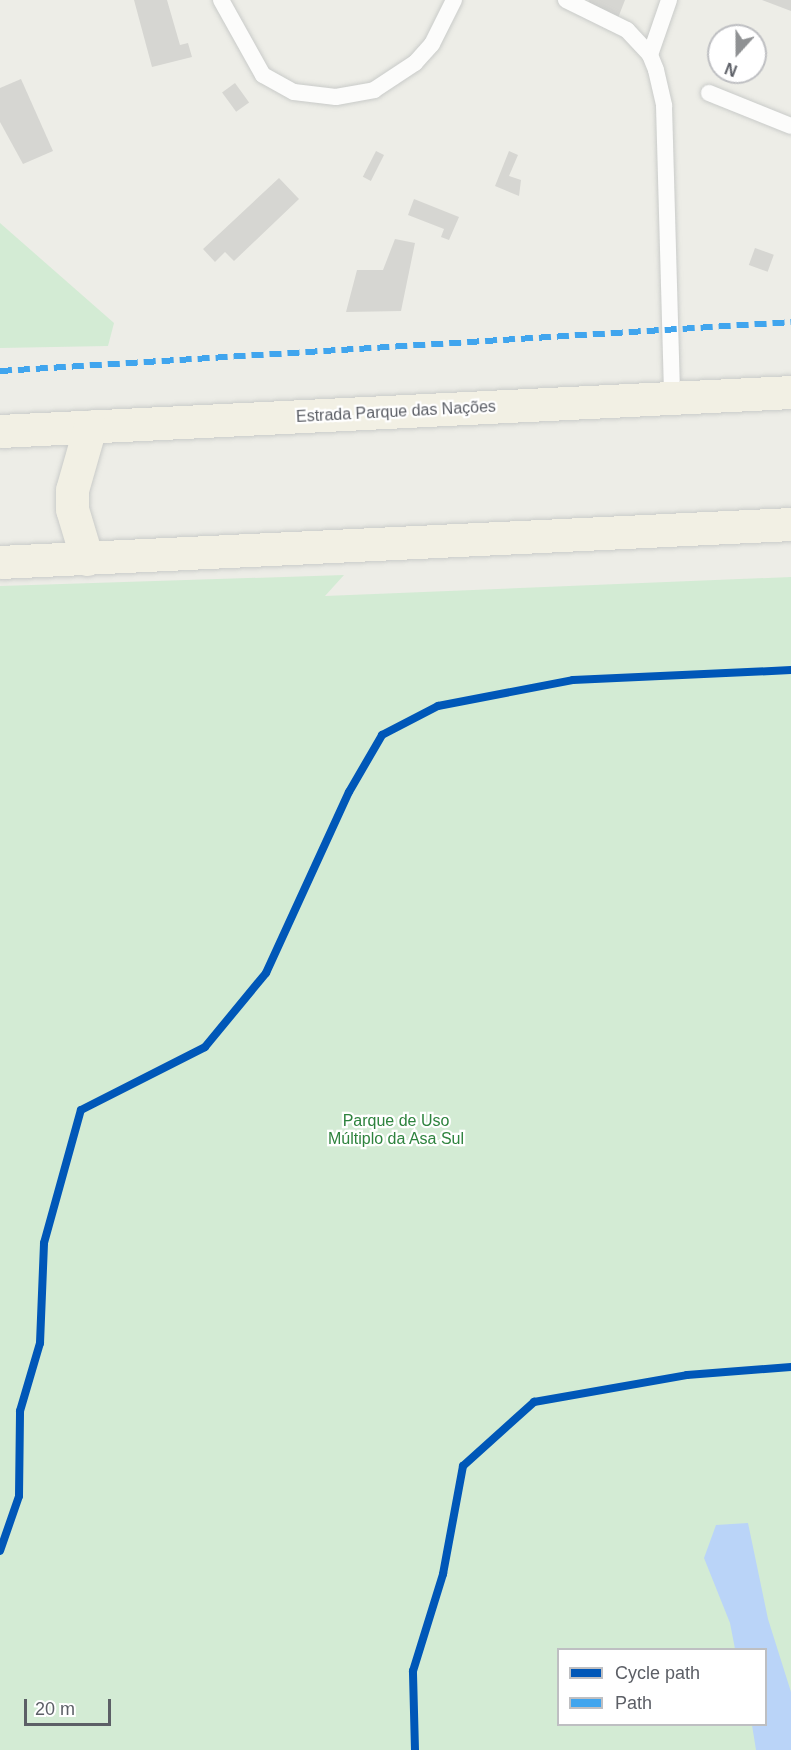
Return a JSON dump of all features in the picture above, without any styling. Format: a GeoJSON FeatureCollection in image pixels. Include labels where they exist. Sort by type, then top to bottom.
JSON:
{"type":"FeatureCollection","features":[{"type":"Feature","properties":{"kind":"highway","name":"Estrada Parque das Nações"},"geometry":{"type":"LineString","coordinates":[[0,431],[791,392]]}},
{"type":"Feature","properties":{"kind":"highway"},"geometry":{"type":"LineString","coordinates":[[87,559],[72,509],[72,490],[90,427]]}},
{"type":"Feature","properties":{"kind":"highway"},"geometry":{"type":"LineString","coordinates":[[0,562],[791,524]]}},
{"type":"Feature","properties":{"kind":"lane"},"geometry":{"type":"LineString","coordinates":[[221,0],[263,75],[294,92],[336,97],[374,90],[415,63],[432,44],[454,0]]}},
{"type":"Feature","properties":{"kind":"lane"},"geometry":{"type":"LineString","coordinates":[[566,0],[627,30],[650,55],[664,106],[672,399]]}},
{"type":"Feature","properties":{"kind":"lane"},"geometry":{"type":"LineString","coordinates":[[650,55],[669,0]]}},
{"type":"Feature","properties":{"kind":"lane"},"geometry":{"type":"LineString","coordinates":[[709,93],[791,126]]}},
{"type":"Feature","properties":{"kind":"path"},"geometry":{"type":"LineString","coordinates":[[0,1551],[19,1496],[20,1411],[40,1343],[44,1243],[81,1110],[205,1047],[266,973],[349,792],[381,735],[438,706],[573,680],[791,670]]}},
{"type":"Feature","properties":{"kind":"path"},"geometry":{"type":"LineString","coordinates":[[415,1750],[413,1671],[443,1574],[463,1466],[534,1402],[687,1375],[791,1367]]}},
{"type":"Feature","properties":{"kind":"green space"},"geometry":{"type":"Polygon","coordinates":[[[0,223],[114,323],[108,346],[0,348],[0,223]]]}},
{"type":"Feature","properties":{"kind":"green space","name":"Parque de Uso Múltiplo da Asa Sul"},"geometry":{"type":"Polygon","coordinates":[[[344,575],[325,596],[791,577],[791,1750],[0,1750],[0,586],[344,575]]]}},
{"type":"Feature","properties":{"kind":"water"},"geometry":{"type":"Polygon","coordinates":[[[748,1523],[768,1619],[791,1692],[791,1750],[756,1750],[752,1726],[767,1726],[767,1648],[735,1648],[730,1623],[704,1558],[716,1525],[748,1523]]]}},
{"type":"Feature","properties":{"kind":"building"},"geometry":{"type":"Polygon","coordinates":[[[134,0],[167,0],[180,45],[188,43],[192,57],[152,67],[134,0]]]}},
{"type":"Feature","properties":{"kind":"building"},"geometry":{"type":"Polygon","coordinates":[[[589,0],[625,0],[616,23],[585,11],[589,0]]]}},
{"type":"Feature","properties":{"kind":"building"},"geometry":{"type":"Polygon","coordinates":[[[762,0],[791,0],[791,11],[762,0]]]}},
{"type":"Feature","properties":{"kind":"building"},"geometry":{"type":"Polygon","coordinates":[[[21,79],[53,151],[23,164],[0,122],[0,88],[21,79]]]}},
{"type":"Feature","properties":{"kind":"building"},"geometry":{"type":"Polygon","coordinates":[[[235,83],[249,102],[236,112],[222,92],[235,83]]]}},
{"type":"Feature","properties":{"kind":"building"},"geometry":{"type":"Polygon","coordinates":[[[376,151],[384,155],[371,181],[363,177],[376,151]]]}},
{"type":"Feature","properties":{"kind":"building"},"geometry":{"type":"Polygon","coordinates":[[[509,151],[518,155],[509,176],[521,180],[519,196],[495,186],[509,151]]]}},
{"type":"Feature","properties":{"kind":"building"},"geometry":{"type":"Polygon","coordinates":[[[279,178],[299,199],[234,261],[225,252],[215,262],[203,249],[279,178]]]}},
{"type":"Feature","properties":{"kind":"building"},"geometry":{"type":"Polygon","coordinates":[[[414,199],[459,217],[449,240],[441,237],[444,229],[408,215],[414,199]]]}},
{"type":"Feature","properties":{"kind":"building"},"geometry":{"type":"Polygon","coordinates":[[[395,239],[415,243],[401,311],[346,312],[357,270],[383,270],[395,239]]]}},
{"type":"Feature","properties":{"kind":"building"},"geometry":{"type":"Polygon","coordinates":[[[755,248],[774,255],[768,272],[749,265],[755,248]]]}},
{"type":"Feature","properties":{"kind":"marked path"},"geometry":{"type":"LineString","coordinates":[[0,371],[791,322]]}},
{"type":"Feature","properties":{"kind":"cycle path"},"geometry":{"type":"LineString","coordinates":[[0,1551],[19,1496],[20,1411],[40,1343],[44,1243],[81,1110],[205,1047],[266,973],[349,792],[382,735],[438,706],[573,680],[791,670]]}},
{"type":"Feature","properties":{"kind":"cycle path"},"geometry":{"type":"LineString","coordinates":[[415,1750],[413,1671],[443,1574],[463,1466],[534,1402],[687,1375],[791,1367]]}}]}
